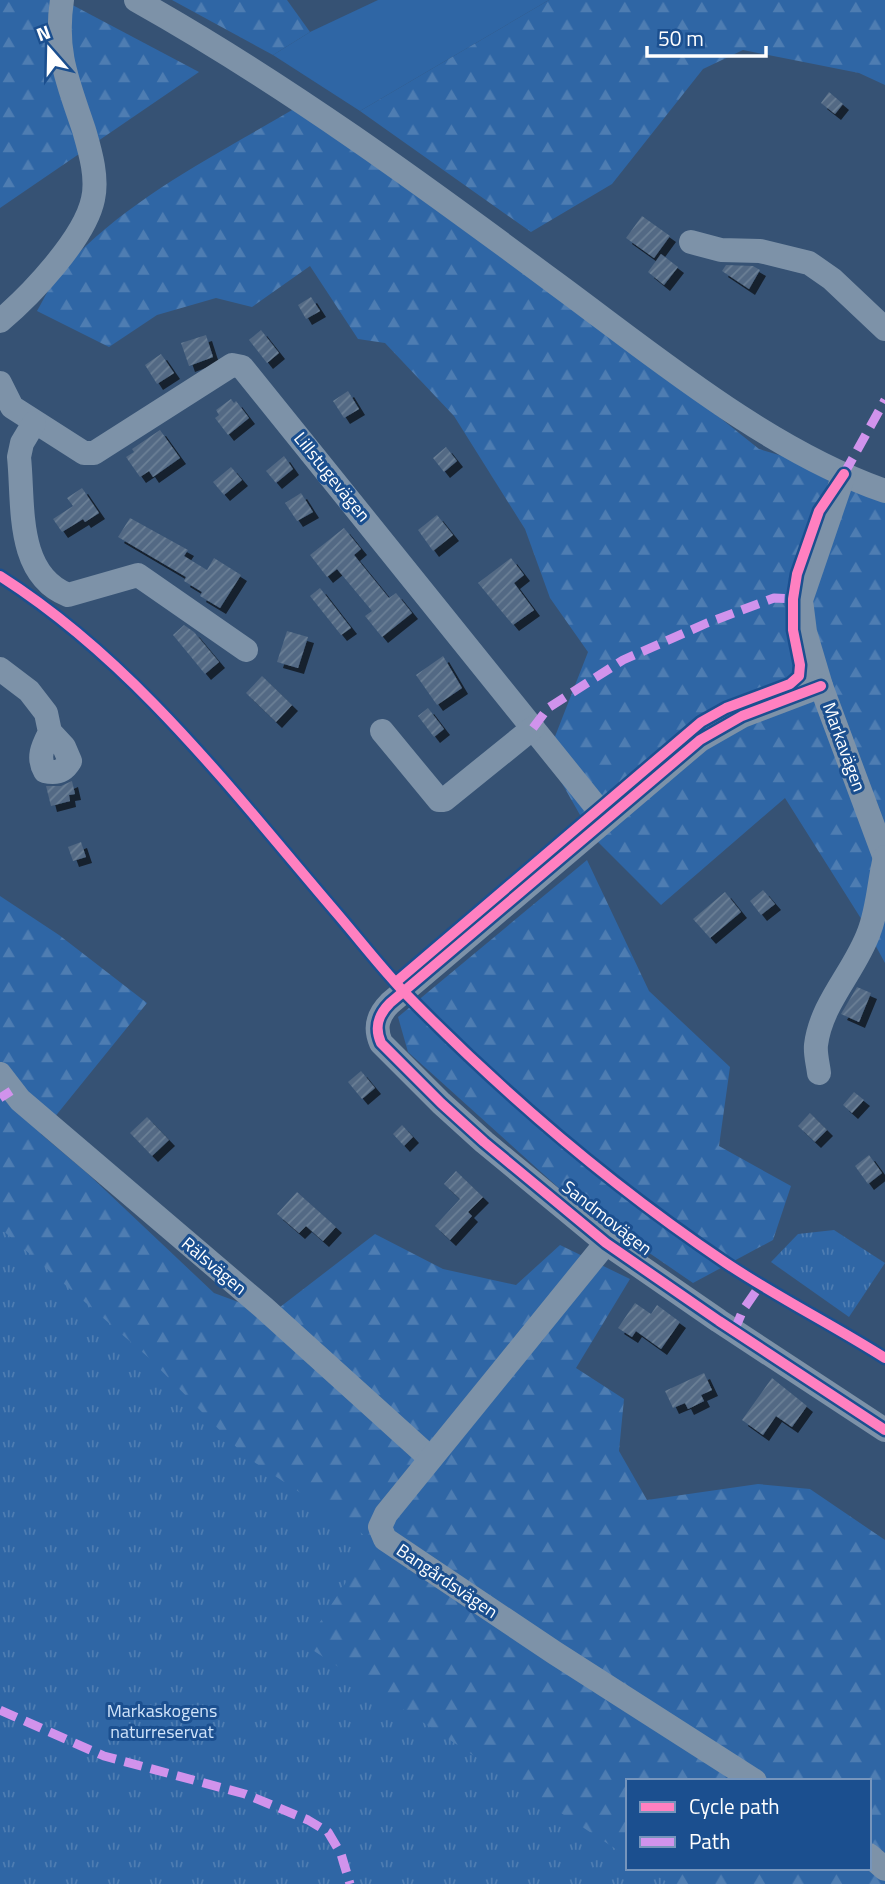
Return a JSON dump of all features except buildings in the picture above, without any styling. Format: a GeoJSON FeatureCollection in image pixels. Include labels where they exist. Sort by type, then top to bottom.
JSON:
{"type":"FeatureCollection","features":[{"type":"Feature","properties":{"kind":"street"},"geometry":{"type":"LineString","coordinates":[[0,321],[28,298],[76,236],[94,197],[91,157],[61,58],[58,38],[62,0]]}},
{"type":"Feature","properties":{"kind":"street"},"geometry":{"type":"LineString","coordinates":[[136,0],[188,29],[337,126],[723,406],[795,449],[885,491]]}},
{"type":"Feature","properties":{"kind":"street"},"geometry":{"type":"LineString","coordinates":[[691,242],[722,250],[760,251],[808,263],[831,279],[885,329]]}},
{"type":"Feature","properties":{"kind":"street","name":"Lillstugevägen"},"geometry":{"type":"LineString","coordinates":[[0,383],[12,407],[84,453],[94,453],[232,365],[242,367],[606,819]]}},
{"type":"Feature","properties":{"kind":"street"},"geometry":{"type":"LineString","coordinates":[[34,423],[22,443],[19,457],[28,549],[38,571],[58,591],[68,595],[138,575],[246,650]]}},
{"type":"Feature","properties":{"kind":"street","name":"Markavägen"},"geometry":{"type":"LineString","coordinates":[[844,474],[801,600],[805,632],[821,686],[885,858]]}},
{"type":"Feature","properties":{"kind":"street"},"geometry":{"type":"LineString","coordinates":[[0,669],[29,691],[46,713],[50,732]]}},
{"type":"Feature","properties":{"kind":"street","name":"Sandmovägen"},"geometry":{"type":"LineString","coordinates":[[821,686],[773,703],[719,727],[700,740],[404,991],[381,1012],[377,1034],[382,1043],[441,1103],[484,1142],[606,1242],[719,1321],[885,1430]]}},
{"type":"Feature","properties":{"kind":"street"},"geometry":{"type":"LineString","coordinates":[[383,731],[439,800],[444,800],[533,727]]}},
{"type":"Feature","properties":{"kind":"street"},"geometry":{"type":"LineString","coordinates":[[819,1073],[816,1049],[818,1034],[829,1006],[868,935],[874,919],[885,858]]}},
{"type":"Feature","properties":{"kind":"street","name":"Rälsvägen"},"geometry":{"type":"LineString","coordinates":[[0,1074],[20,1100],[264,1308],[430,1458]]}},
{"type":"Feature","properties":{"kind":"street","name":"Bangårdsvägen"},"geometry":{"type":"LineString","coordinates":[[606,1242],[430,1458],[386,1514],[380,1527],[385,1539],[555,1653],[752,1779]]}},
{"type":"Feature","properties":{"kind":"street"},"geometry":{"type":"LineString","coordinates":[[871,1857],[885,1869]]}},
{"type":"Feature","properties":{"kind":"green space"},"geometry":{"type":"Polygon","coordinates":[[[0,0],[63,0],[199,72],[0,208],[0,0]]]}},
{"type":"Feature","properties":{"kind":"green space"},"geometry":{"type":"Polygon","coordinates":[[[172,0],[287,0],[310,32],[273,55],[172,0]]]}},
{"type":"Feature","properties":{"kind":"green space"},"geometry":{"type":"Polygon","coordinates":[[[378,0],[549,0],[360,111],[273,55],[310,32],[378,0]]]}},
{"type":"Feature","properties":{"kind":"green space"},"geometry":{"type":"Polygon","coordinates":[[[549,0],[885,0],[885,85],[859,73],[743,50],[703,69],[612,184],[531,232],[360,111],[549,0]]]}},
{"type":"Feature","properties":{"kind":"green space"},"geometry":{"type":"Polygon","coordinates":[[[299,106],[608,328],[759,449],[843,474],[885,491],[885,963],[860,917],[785,798],[661,905],[592,836],[547,757],[588,652],[550,598],[525,529],[454,416],[385,343],[358,339],[310,266],[252,307],[216,298],[157,315],[109,347],[37,311],[59,274],[112,224],[172,181],[299,106]]]}},
{"type":"Feature","properties":{"kind":"green space"},"geometry":{"type":"Polygon","coordinates":[[[587,860],[649,991],[730,1067],[719,1146],[791,1186],[773,1240],[693,1283],[572,1200],[408,1052],[398,1017],[587,860]]]}},
{"type":"Feature","properties":{"kind":"green space"},"geometry":{"type":"Polygon","coordinates":[[[0,896],[59,935],[147,1003],[41,1134],[87,1173],[214,1293],[271,1314],[375,1234],[443,1269],[516,1285],[560,1245],[630,1279],[576,1368],[624,1399],[619,1451],[647,1500],[758,1484],[810,1489],[885,1540],[885,1884],[0,1884],[0,896]]]}},
{"type":"Feature","properties":{"kind":"green space","name":"Markaskogens naturreservat"},"geometry":{"type":"Polygon","coordinates":[[[0,1228],[149,1358],[245,1456],[373,1541],[305,1645],[626,1856],[626,1870],[648,1870],[670,1884],[0,1884],[0,1228]]]}},
{"type":"Feature","properties":{"kind":"green space"},"geometry":{"type":"Polygon","coordinates":[[[834,1230],[885,1263],[849,1317],[771,1262],[798,1234],[834,1230]]]}},
{"type":"Feature","properties":{"kind":"marked path"},"geometry":{"type":"LineString","coordinates":[[844,474],[885,400]]}},
{"type":"Feature","properties":{"kind":"marked path"},"geometry":{"type":"LineString","coordinates":[[533,728],[548,708],[623,660],[707,623],[774,598],[793,599]]}},
{"type":"Feature","properties":{"kind":"marked path"},"geometry":{"type":"LineString","coordinates":[[0,1098],[11,1091]]}},
{"type":"Feature","properties":{"kind":"marked path"},"geometry":{"type":"LineString","coordinates":[[734,1331],[743,1310],[761,1284]]}},
{"type":"Feature","properties":{"kind":"marked path"},"geometry":{"type":"LineString","coordinates":[[0,1710],[104,1756],[245,1794],[308,1820],[328,1832],[341,1854],[350,1884]]}},
{"type":"Feature","properties":{"kind":"cycle path"},"geometry":{"type":"LineString","coordinates":[[396,982],[701,722],[726,708],[790,684],[799,676],[800,665],[793,630],[793,599],[797,574],[819,511],[844,474]]}},
{"type":"Feature","properties":{"kind":"cycle path"},"geometry":{"type":"LineString","coordinates":[[0,576],[50,611],[140,690],[222,778],[397,985],[481,1067],[559,1137],[641,1202],[726,1263],[885,1358]]}},
{"type":"Feature","properties":{"kind":"cycle path"},"geometry":{"type":"LineString","coordinates":[[821,686],[742,716],[700,740],[390,1003],[380,1017],[378,1032],[381,1043],[441,1103],[606,1243],[885,1430]]}}]}
